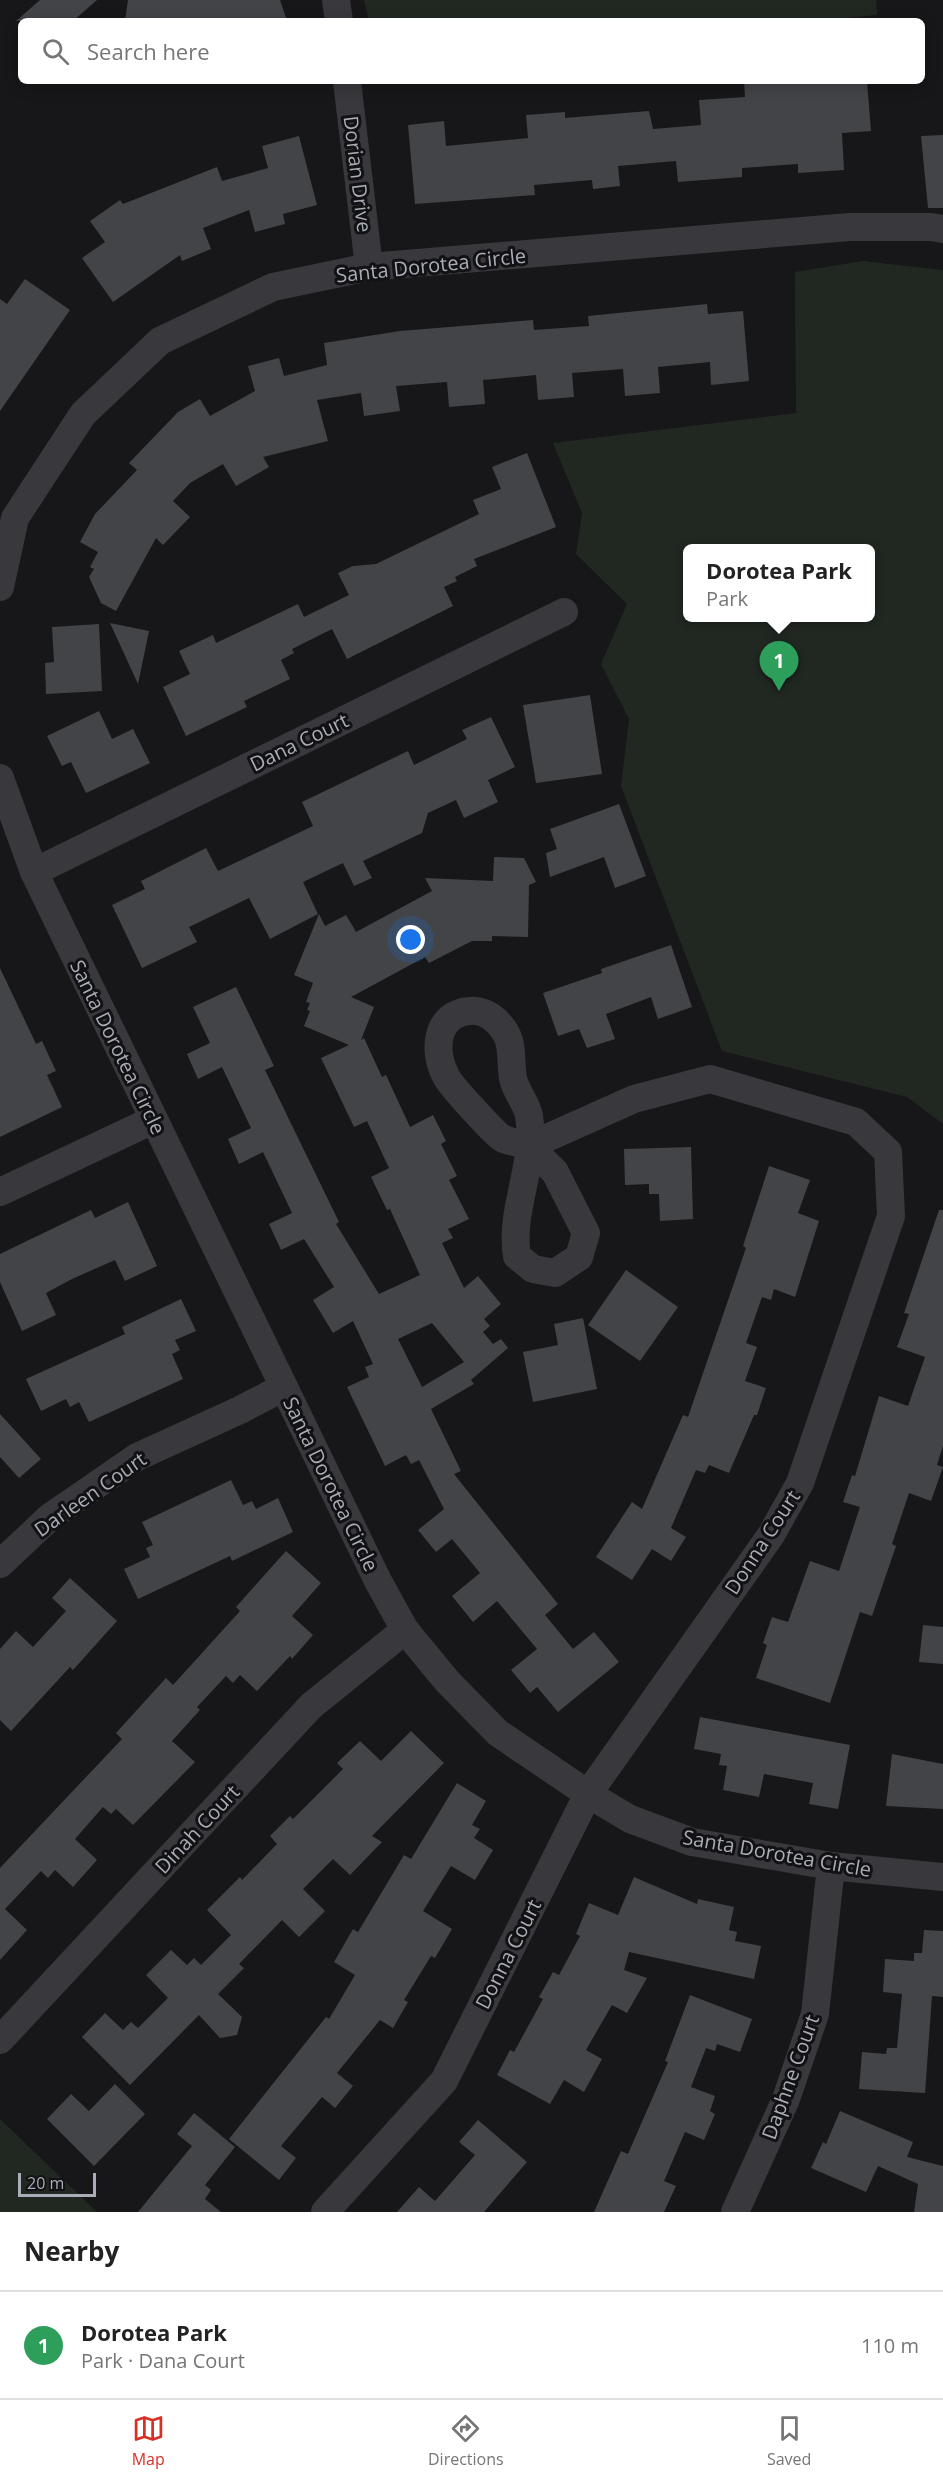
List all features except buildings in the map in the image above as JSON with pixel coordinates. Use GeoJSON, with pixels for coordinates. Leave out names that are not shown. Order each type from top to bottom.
{"type":"FeatureCollection","features":[{"type":"Feature","properties":{"kind":"street"},"geometry":{"type":"LineString","coordinates":[[336,0],[339,18]]}},
{"type":"Feature","properties":{"kind":"street","name":"Dorian Drive"},"geometry":{"type":"LineString","coordinates":[[346,84],[369,267]]}},
{"type":"Feature","properties":{"kind":"street","name":"Santa Dorotea Circle"},"geometry":{"type":"LineString","coordinates":[[0,587],[15,518],[83,414],[160,341],[273,287],[369,267],[850,227],[943,229]]}},
{"type":"Feature","properties":{"kind":"street","name":"Dana Court"},"geometry":{"type":"LineString","coordinates":[[33,872],[564,612]]}},
{"type":"Feature","properties":{"kind":"street","name":"Santa Dorotea Circle"},"geometry":{"type":"LineString","coordinates":[[0,778],[33,872],[378,1581],[405,1630],[447,1681],[498,1733],[588,1794],[630,1819],[692,1842],[831,1866],[943,1877]]}},
{"type":"Feature","properties":{"kind":"street"},"geometry":{"type":"LineString","coordinates":[[471,1011],[490,1015],[506,1030],[512,1047],[513,1080],[529,1115],[529,1146],[502,1138],[447,1078],[437,1045],[442,1026],[455,1014],[471,1011]]}},
{"type":"Feature","properties":{"kind":"street","name":"Donna Court"},"geometry":{"type":"LineString","coordinates":[[325,2212],[444,2081],[588,1794],[771,1535],[800,1483],[891,1216],[888,1152],[855,1122],[710,1079],[634,1100],[529,1146]]}},
{"type":"Feature","properties":{"kind":"street"},"geometry":{"type":"LineString","coordinates":[[0,1192],[153,1120]]}},
{"type":"Feature","properties":{"kind":"street","name":"Darleen Court"},"geometry":{"type":"LineString","coordinates":[[0,1564],[50,1517],[137,1457],[240,1410],[284,1387]]}},
{"type":"Feature","properties":{"kind":"street","name":"Dinah Court"},"geometry":{"type":"LineString","coordinates":[[0,2040],[311,1706],[405,1630]]}},
{"type":"Feature","properties":{"kind":"street","name":"Daphne Court"},"geometry":{"type":"LineString","coordinates":[[735,2212],[786,2099],[815,2014],[831,1866]]}},
{"type":"Feature","properties":{"kind":"shaded area"},"geometry":{"type":"Polygon","coordinates":[[[364,0],[876,0],[877,15],[848,18],[368,18],[364,0]]]}},
{"type":"Feature","properties":{"kind":"shaded area"},"geometry":{"type":"Polygon","coordinates":[[[863,261],[943,270],[943,1124],[907,1097],[722,1051],[621,786],[629,719],[601,664],[627,604],[576,554],[582,513],[553,443],[796,413],[795,272],[863,261]]]}},
{"type":"Feature","properties":{"kind":"shaded area"},"geometry":{"type":"Polygon","coordinates":[[[0,2119],[97,2212],[0,2212],[0,2119]]]}},
{"type":"Feature","properties":{"kind":"place","name":"Dorotea Park"},"geometry":{"type":"Point","coordinates":[779,691]}}]}
